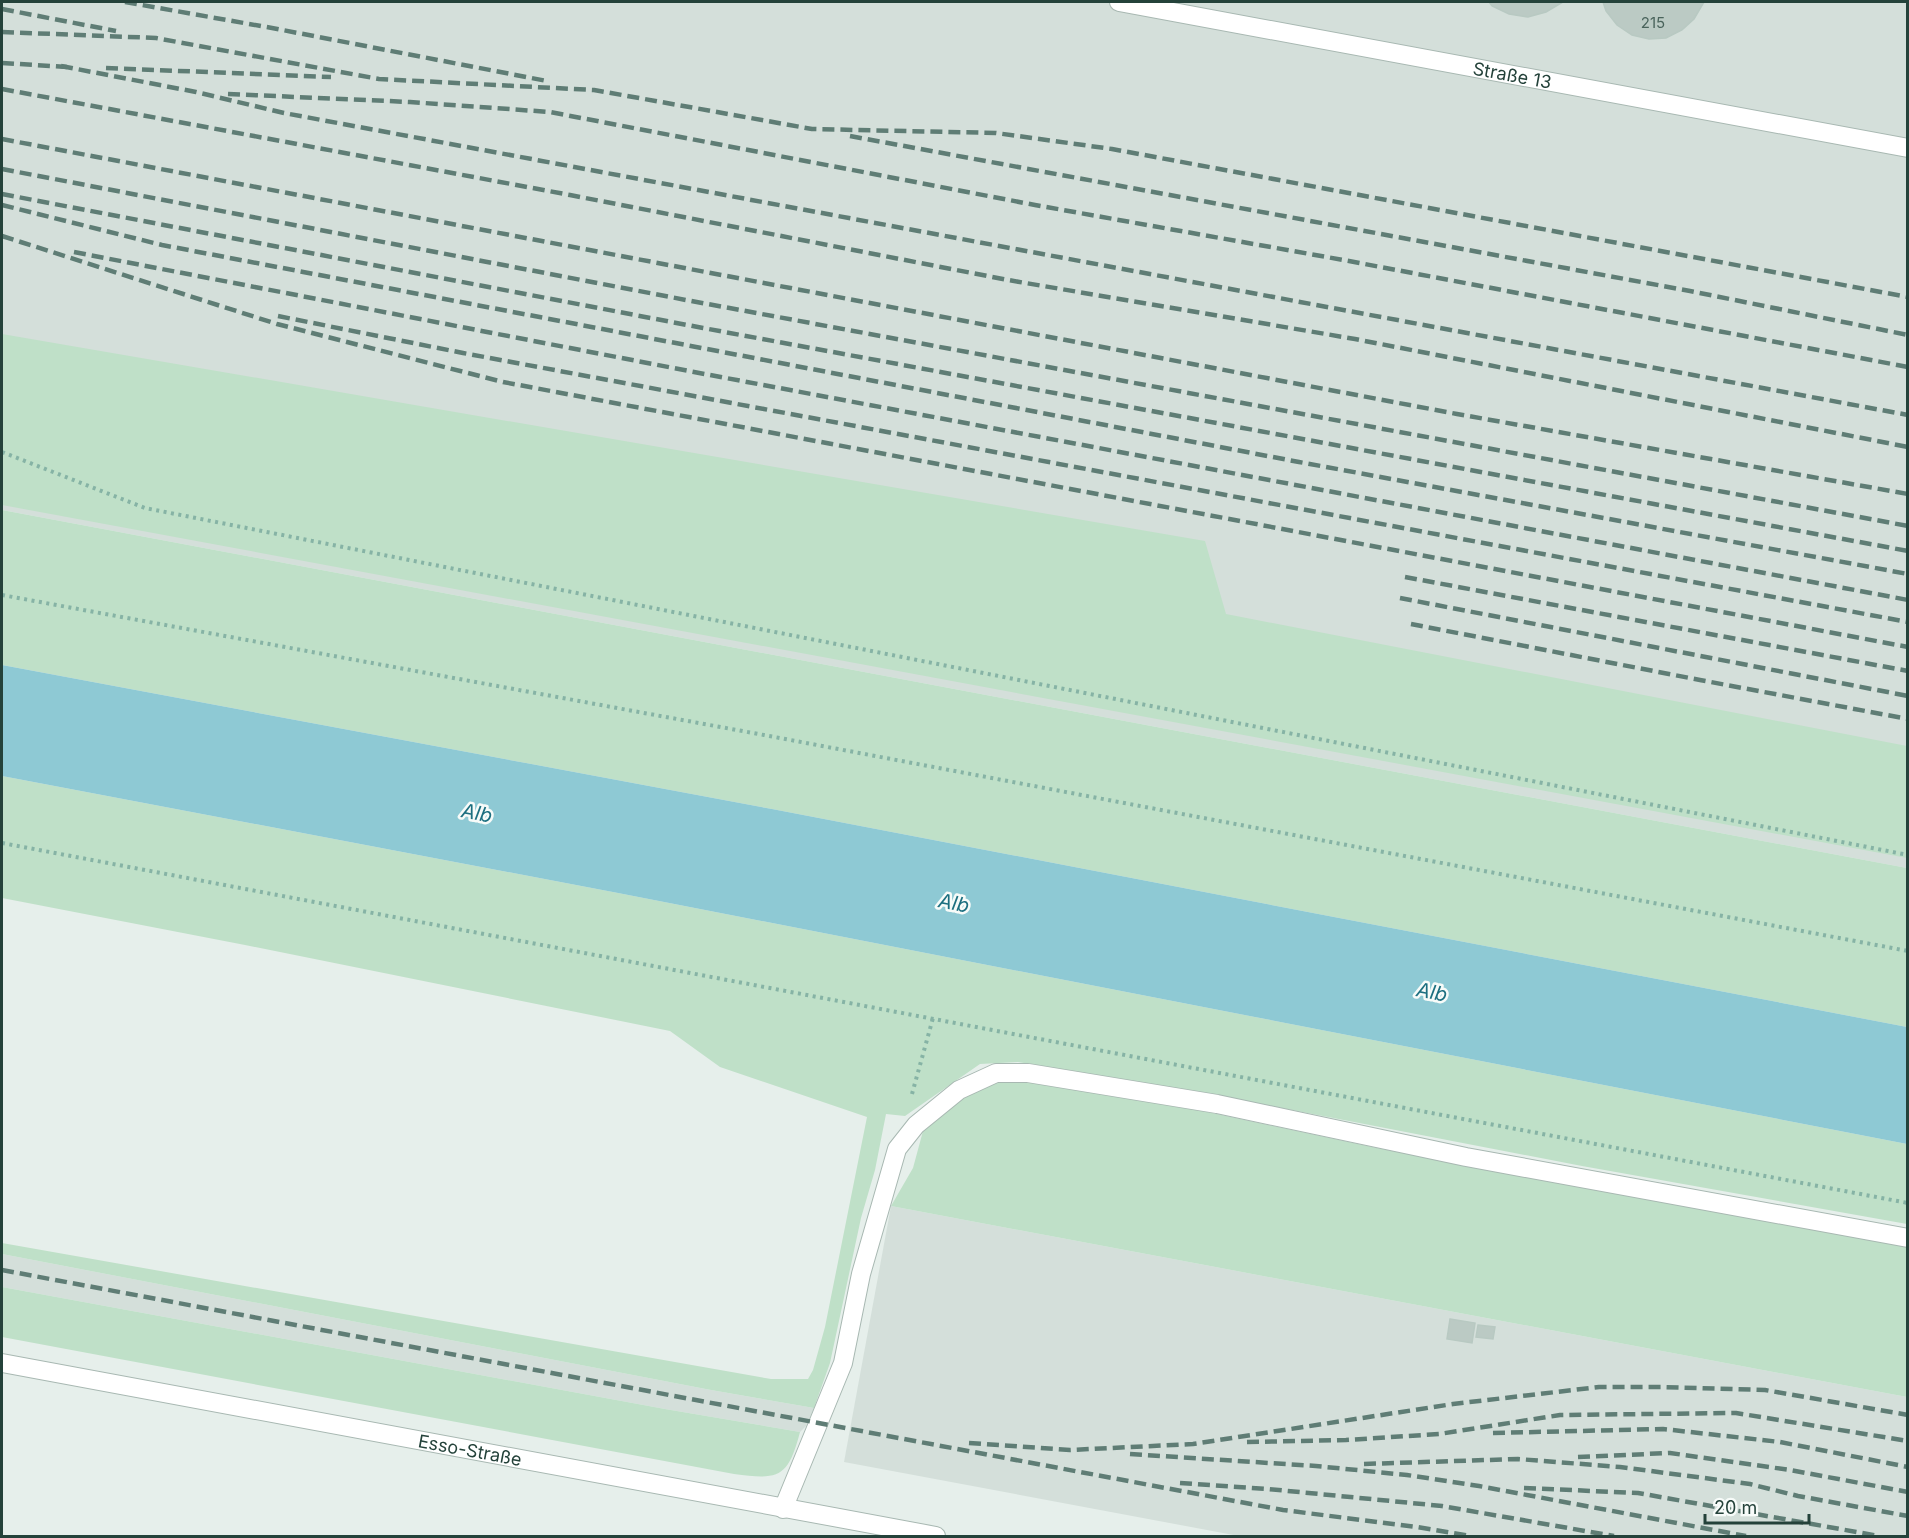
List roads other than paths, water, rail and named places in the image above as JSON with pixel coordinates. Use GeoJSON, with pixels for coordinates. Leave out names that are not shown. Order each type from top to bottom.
{"type":"FeatureCollection","features":[{"type":"Feature","properties":{"kind":"street","name":"Straße 13"},"geometry":{"type":"LineString","coordinates":[[1119,2],[1908,148]]}},
{"type":"Feature","properties":{"kind":"street"},"geometry":{"type":"LineString","coordinates":[[783,1509],[843,1363],[861,1274],[897,1149],[916,1125],[959,1090],[996,1073],[1028,1073],[1217,1104],[1478,1159],[1908,1238]]}},
{"type":"Feature","properties":{"kind":"street","name":"Esso-Straße"},"geometry":{"type":"LineString","coordinates":[[2,1363],[936,1536]]}},
{"type":"Feature","properties":{"kind":"water","name":"Alb"},"geometry":{"type":"Polygon","coordinates":[[[2,665],[772,809],[1907,1027],[1907,1144],[618,893],[2,776],[2,665]]]}},
{"type":"Feature","properties":{"kind":"railway"},"geometry":{"type":"LineString","coordinates":[[125,2],[547,81]]}},
{"type":"Feature","properties":{"kind":"railway"},"geometry":{"type":"LineString","coordinates":[[2,9],[116,31]]}},
{"type":"Feature","properties":{"kind":"railway"},"geometry":{"type":"LineString","coordinates":[[2,32],[156,38],[379,79],[594,90],[812,129],[996,133],[1112,149],[1908,297]]}},
{"type":"Feature","properties":{"kind":"railway"},"geometry":{"type":"LineString","coordinates":[[2,63],[67,67]]}},
{"type":"Feature","properties":{"kind":"railway"},"geometry":{"type":"LineString","coordinates":[[61,66],[196,92],[284,113],[1908,415]]}},
{"type":"Feature","properties":{"kind":"railway"},"geometry":{"type":"LineString","coordinates":[[106,68],[331,77]]}},
{"type":"Feature","properties":{"kind":"railway"},"geometry":{"type":"LineString","coordinates":[[2,89],[570,195],[1008,280],[1355,339],[1908,447]]}},
{"type":"Feature","properties":{"kind":"railway"},"geometry":{"type":"LineString","coordinates":[[228,94],[410,102],[550,112],[1035,205],[1349,261],[1908,367]]}},
{"type":"Feature","properties":{"kind":"railway"},"geometry":{"type":"LineString","coordinates":[[850,136],[1690,291],[1908,335]]}},
{"type":"Feature","properties":{"kind":"railway"},"geometry":{"type":"LineString","coordinates":[[2,139],[1457,414],[1908,494]]}},
{"type":"Feature","properties":{"kind":"railway"},"geometry":{"type":"LineString","coordinates":[[2,169],[686,300],[1908,526]]}},
{"type":"Feature","properties":{"kind":"railway"},"geometry":{"type":"LineString","coordinates":[[2,194],[703,328],[1908,551]]}},
{"type":"Feature","properties":{"kind":"railway"},"geometry":{"type":"LineString","coordinates":[[2,205],[162,245],[1299,462],[1908,574]]}},
{"type":"Feature","properties":{"kind":"railway"},"geometry":{"type":"LineString","coordinates":[[2,236],[277,324],[503,382],[1908,647]]}},
{"type":"Feature","properties":{"kind":"railway"},"geometry":{"type":"LineString","coordinates":[[74,252],[694,372],[1908,600]]}},
{"type":"Feature","properties":{"kind":"railway"},"geometry":{"type":"LineString","coordinates":[[278,316],[463,353],[1908,622]]}},
{"type":"Feature","properties":{"kind":"railway"},"geometry":{"type":"LineString","coordinates":[[1405,577],[1908,671]]}},
{"type":"Feature","properties":{"kind":"railway"},"geometry":{"type":"LineString","coordinates":[[1400,598],[1908,696]]}},
{"type":"Feature","properties":{"kind":"railway"},"geometry":{"type":"LineString","coordinates":[[1411,624],[1908,719]]}},
{"type":"Feature","properties":{"kind":"railway"},"geometry":{"type":"LineString","coordinates":[[2,1270],[1283,1510],[1471,1536]]}},
{"type":"Feature","properties":{"kind":"railway"},"geometry":{"type":"LineString","coordinates":[[969,1443],[1070,1450],[1193,1444],[1453,1404],[1599,1387],[1765,1390],[1908,1415]]}},
{"type":"Feature","properties":{"kind":"railway"},"geometry":{"type":"LineString","coordinates":[[1247,1442],[1346,1440],[1439,1434],[1560,1415],[1736,1413],[1908,1441]]}},
{"type":"Feature","properties":{"kind":"railway"},"geometry":{"type":"LineString","coordinates":[[1493,1433],[1663,1429],[1780,1442],[1908,1467]]}},
{"type":"Feature","properties":{"kind":"railway"},"geometry":{"type":"LineString","coordinates":[[1578,1457],[1670,1453],[1790,1470],[1908,1492]]}},
{"type":"Feature","properties":{"kind":"railway"},"geometry":{"type":"LineString","coordinates":[[1130,1454],[1316,1466],[1407,1475],[1479,1486],[1746,1536]]}},
{"type":"Feature","properties":{"kind":"railway"},"geometry":{"type":"LineString","coordinates":[[1364,1464],[1518,1459],[1620,1467],[1750,1484],[1798,1496],[1908,1516]]}},
{"type":"Feature","properties":{"kind":"railway"},"geometry":{"type":"LineString","coordinates":[[1180,1483],[1442,1506],[1614,1536]]}},
{"type":"Feature","properties":{"kind":"railway"},"geometry":{"type":"LineString","coordinates":[[1524,1488],[1638,1493],[1879,1536]]}}]}
